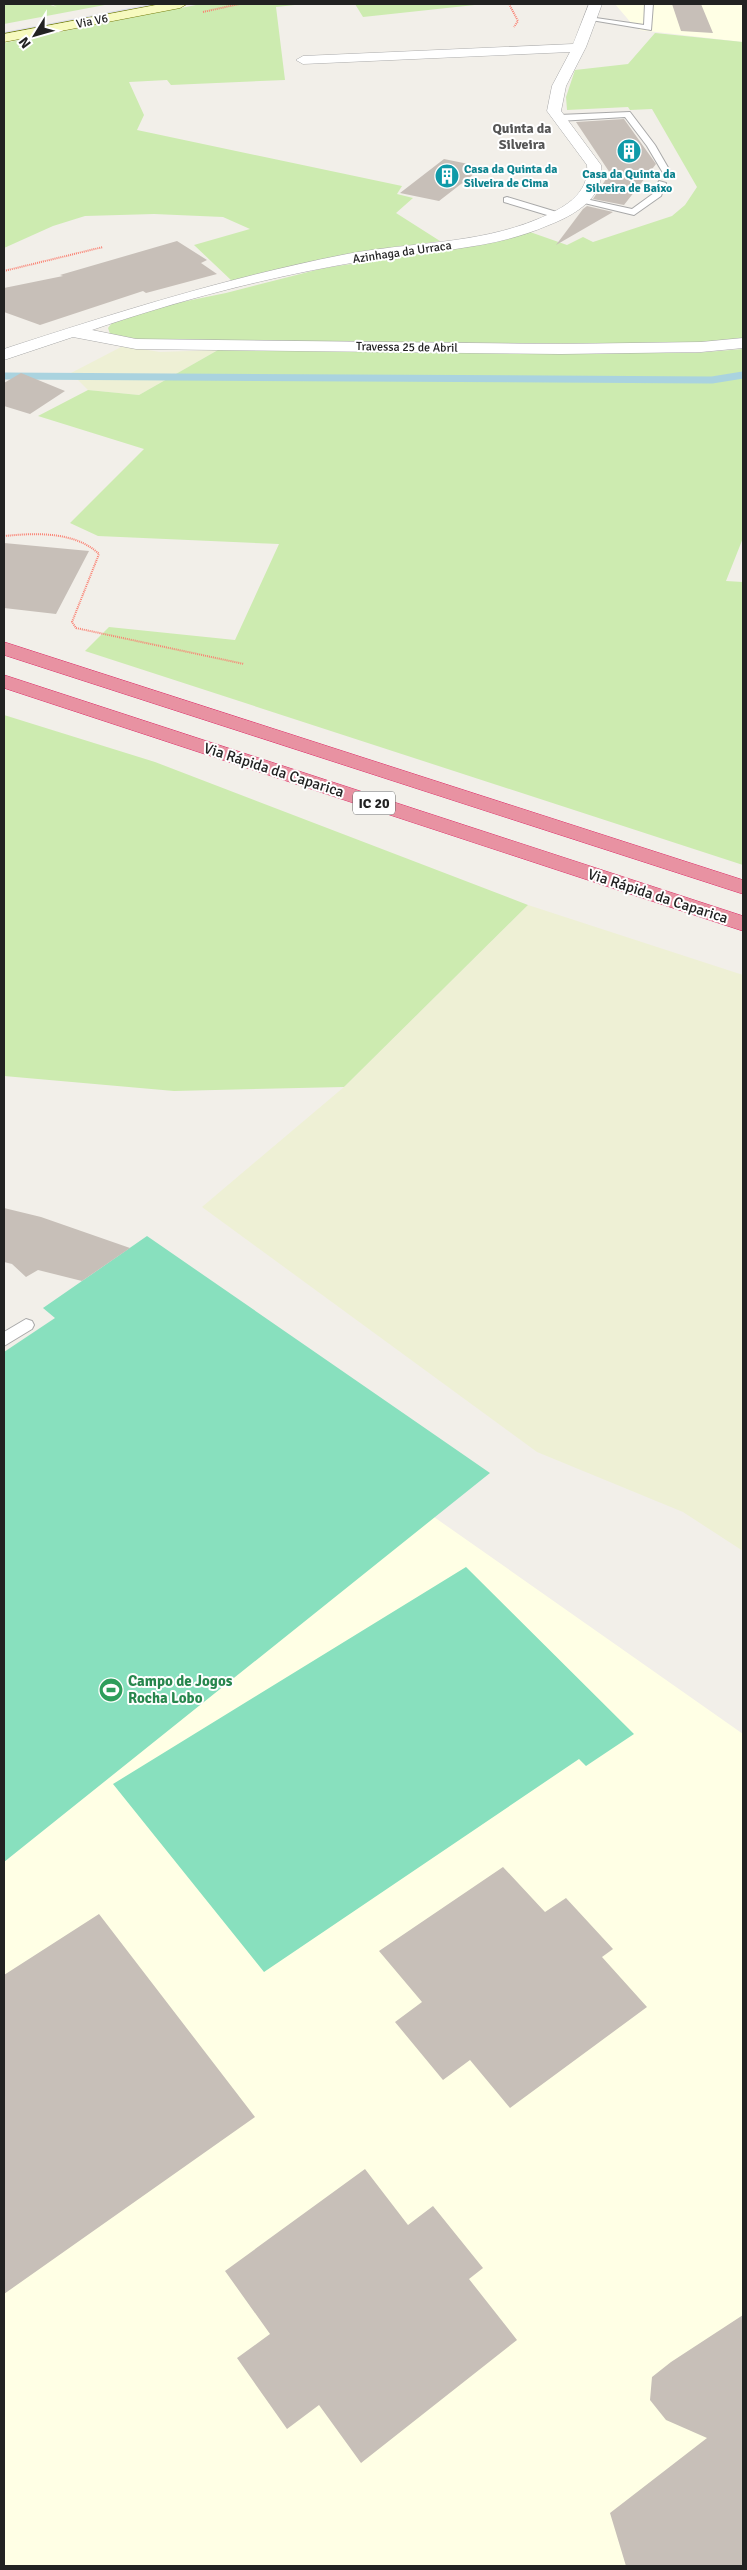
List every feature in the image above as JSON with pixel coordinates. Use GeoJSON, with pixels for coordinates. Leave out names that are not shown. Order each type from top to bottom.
{"type":"FeatureCollection","features":[{"type":"Feature","properties":{"kind":"highway","name":"IC 20"},"geometry":{"type":"LineString","coordinates":[[4,648],[743,887]]}},
{"type":"Feature","properties":{"kind":"highway","name":"Via Rápida da Caparica"},"geometry":{"type":"LineString","coordinates":[[4,681],[743,924]]}},
{"type":"Feature","properties":{"kind":"main road","name":"Via V6"},"geometry":{"type":"LineString","coordinates":[[4,28],[132,4]]}},
{"type":"Feature","properties":{"kind":"main road","name":"Via V6"},"geometry":{"type":"LineString","coordinates":[[4,38],[180,4]]}},
{"type":"Feature","properties":{"kind":"street","name":"Azinhaga da Urraca"},"geometry":{"type":"LineString","coordinates":[[4,356],[145,308],[343,260],[503,236],[556,215],[581,201],[594,183],[597,174],[594,165],[554,111],[557,87],[578,48],[595,4]]}},
{"type":"Feature","properties":{"kind":"street"},"geometry":{"type":"LineString","coordinates":[[303,60],[578,48]]}},
{"type":"Feature","properties":{"kind":"street","name":"Travessa 25 de Abril"},"geometry":{"type":"LineString","coordinates":[[72,332],[136,344],[561,349],[701,347],[743,343]]}},
{"type":"Feature","properties":{"kind":"lane"},"geometry":{"type":"LineString","coordinates":[[590,19],[648,28],[649,4]]}},
{"type":"Feature","properties":{"kind":"lane"},"geometry":{"type":"LineString","coordinates":[[559,118],[627,114],[650,145],[666,172]]}},
{"type":"Feature","properties":{"kind":"lane"},"geometry":{"type":"LineString","coordinates":[[581,201],[634,212],[658,194],[662,183]]}},
{"type":"Feature","properties":{"kind":"lane"},"geometry":{"type":"LineString","coordinates":[[507,200],[556,215]]}},
{"type":"Feature","properties":{"kind":"lane"},"geometry":{"type":"LineString","coordinates":[[4,1340],[26,1325]]}},
{"type":"Feature","properties":{"kind":"path"},"geometry":{"type":"LineString","coordinates":[[4,271],[103,248]]}},
{"type":"Feature","properties":{"kind":"path"},"geometry":{"type":"LineString","coordinates":[[4,536],[62,537],[94,546],[99,554],[72,622],[76,628],[244,664]]}},
{"type":"Feature","properties":{"kind":"shaded area"},"geometry":{"type":"Polygon","coordinates":[[[151,4],[167,4],[4,35],[4,32],[151,4]]]}},
{"type":"Feature","properties":{"kind":"shaded area"},"geometry":{"type":"Polygon","coordinates":[[[615,4],[743,4],[743,42],[639,30],[641,25],[632,24],[615,4]]]}},
{"type":"Feature","properties":{"kind":"shaded area"},"geometry":{"type":"Polygon","coordinates":[[[123,346],[160,352],[218,350],[139,395],[88,390],[71,373],[123,346]]]}},
{"type":"Feature","properties":{"kind":"shaded area"},"geometry":{"type":"Polygon","coordinates":[[[528,905],[743,975],[743,1551],[683,1512],[537,1452],[202,1207],[344,1087],[528,905]]]}},
{"type":"Feature","properties":{"kind":"shaded area"},"geometry":{"type":"Polygon","coordinates":[[[434,1517],[743,1734],[743,2566],[4,2566],[4,1862],[434,1517]]]}},
{"type":"Feature","properties":{"kind":"green space"},"geometry":{"type":"Polygon","coordinates":[[[4,4],[47,4],[57,7],[51,4],[110,4],[4,24],[4,4]]]}},
{"type":"Feature","properties":{"kind":"green space"},"geometry":{"type":"Polygon","coordinates":[[[201,4],[304,4],[276,7],[285,80],[171,85],[167,80],[129,82],[144,115],[137,130],[402,186],[397,194],[413,198],[396,213],[440,241],[322,259],[232,281],[194,245],[250,229],[223,217],[154,214],[85,216],[53,226],[4,248],[4,43],[201,4]]]}},
{"type":"Feature","properties":{"kind":"green space"},"geometry":{"type":"Polygon","coordinates":[[[355,4],[484,4],[363,17],[355,4]]]}},
{"type":"Feature","properties":{"kind":"green space"},"geometry":{"type":"Polygon","coordinates":[[[655,33],[743,42],[743,341],[681,344],[148,341],[110,334],[108,328],[112,323],[172,304],[226,293],[324,268],[481,245],[530,232],[567,245],[583,237],[593,242],[672,216],[685,205],[697,187],[652,109],[630,110],[628,107],[567,110],[566,97],[575,70],[628,64],[655,33]]]}},
{"type":"Feature","properties":{"kind":"green space"},"geometry":{"type":"Polygon","coordinates":[[[743,349],[743,538],[726,581],[743,582],[743,865],[85,651],[109,627],[235,640],[279,544],[98,536],[70,523],[144,449],[38,416],[88,390],[139,395],[218,350],[695,353],[743,349]]]}},
{"type":"Feature","properties":{"kind":"green space"},"geometry":{"type":"Polygon","coordinates":[[[4,715],[155,762],[528,905],[344,1087],[174,1091],[4,1076],[4,715]]]}},
{"type":"Feature","properties":{"kind":"green space","name":"Campo de Jogos Rocha Lobo"},"geometry":{"type":"Polygon","coordinates":[[[147,1236],[490,1473],[4,1862],[4,1352],[55,1318],[43,1308],[147,1236]]]}},
{"type":"Feature","properties":{"kind":"green space"},"geometry":{"type":"Polygon","coordinates":[[[466,1567],[634,1734],[586,1766],[579,1759],[264,1972],[113,1784],[466,1567]]]}},
{"type":"Feature","properties":{"kind":"building"},"geometry":{"type":"Polygon","coordinates":[[[672,4],[701,4],[713,33],[681,31],[672,4]]]}},
{"type":"Feature","properties":{"kind":"building"},"geometry":{"type":"Polygon","coordinates":[[[624,119],[656,164],[624,205],[593,199],[610,173],[576,122],[624,119]]]}},
{"type":"Feature","properties":{"kind":"building","name":"Casa da Quinta da Silveira de Cima"},"geometry":{"type":"Polygon","coordinates":[[[444,159],[483,167],[439,201],[400,193],[444,159]]]}},
{"type":"Feature","properties":{"kind":"building"},"geometry":{"type":"Polygon","coordinates":[[[587,206],[613,212],[556,245],[583,209],[587,206]]]}},
{"type":"Feature","properties":{"kind":"building"},"geometry":{"type":"Polygon","coordinates":[[[177,241],[207,260],[201,263],[217,274],[146,293],[143,291],[40,325],[4,312],[4,288],[63,276],[60,275],[177,241]]]}},
{"type":"Feature","properties":{"kind":"building"},"geometry":{"type":"Polygon","coordinates":[[[21,373],[65,391],[30,414],[4,406],[4,383],[21,373]]]}},
{"type":"Feature","properties":{"kind":"building"},"geometry":{"type":"Polygon","coordinates":[[[4,543],[89,551],[56,614],[4,608],[4,543]]]}},
{"type":"Feature","properties":{"kind":"building"},"geometry":{"type":"Polygon","coordinates":[[[4,1208],[41,1217],[130,1248],[82,1281],[38,1270],[26,1277],[12,1264],[4,1262],[4,1208]]]}},
{"type":"Feature","properties":{"kind":"building"},"geometry":{"type":"Polygon","coordinates":[[[503,1867],[545,1912],[566,1898],[613,1949],[602,1957],[647,2007],[510,2108],[470,2060],[443,2080],[395,2022],[422,2002],[379,1951],[503,1867]]]}},
{"type":"Feature","properties":{"kind":"building"},"geometry":{"type":"Polygon","coordinates":[[[99,1914],[255,2117],[4,2294],[4,1975],[99,1914]]]}},
{"type":"Feature","properties":{"kind":"building"},"geometry":{"type":"Polygon","coordinates":[[[365,2169],[408,2225],[433,2206],[483,2268],[469,2279],[517,2340],[361,2463],[319,2405],[287,2429],[237,2358],[270,2334],[225,2271],[365,2169]]]}},
{"type":"Feature","properties":{"kind":"building"},"geometry":{"type":"Polygon","coordinates":[[[743,2315],[743,2566],[626,2566],[610,2513],[707,2438],[666,2420],[650,2400],[652,2377],[671,2362],[743,2315]]]}},
{"type":"Feature","properties":{"kind":"waterway"},"geometry":{"type":"LineString","coordinates":[[4,376],[712,380],[743,375]]}},
{"type":"Feature","properties":{"kind":"place","name":"Casa da Quinta da Silveira de Baixo"},"geometry":{"type":"Point","coordinates":[629,151]}},
{"type":"Feature","properties":{"kind":"place","name":"Casa da Quinta da Silveira de Cima"},"geometry":{"type":"Point","coordinates":[447,176]}},
{"type":"Feature","properties":{"kind":"place","name":"Campo de Jogos Rocha Lobo"},"geometry":{"type":"Point","coordinates":[111,1690]}},
{"type":"Feature","properties":{"kind":"district","name":"Quinta da Silveira"},"geometry":{"type":"Point","coordinates":[522,136]}}]}
